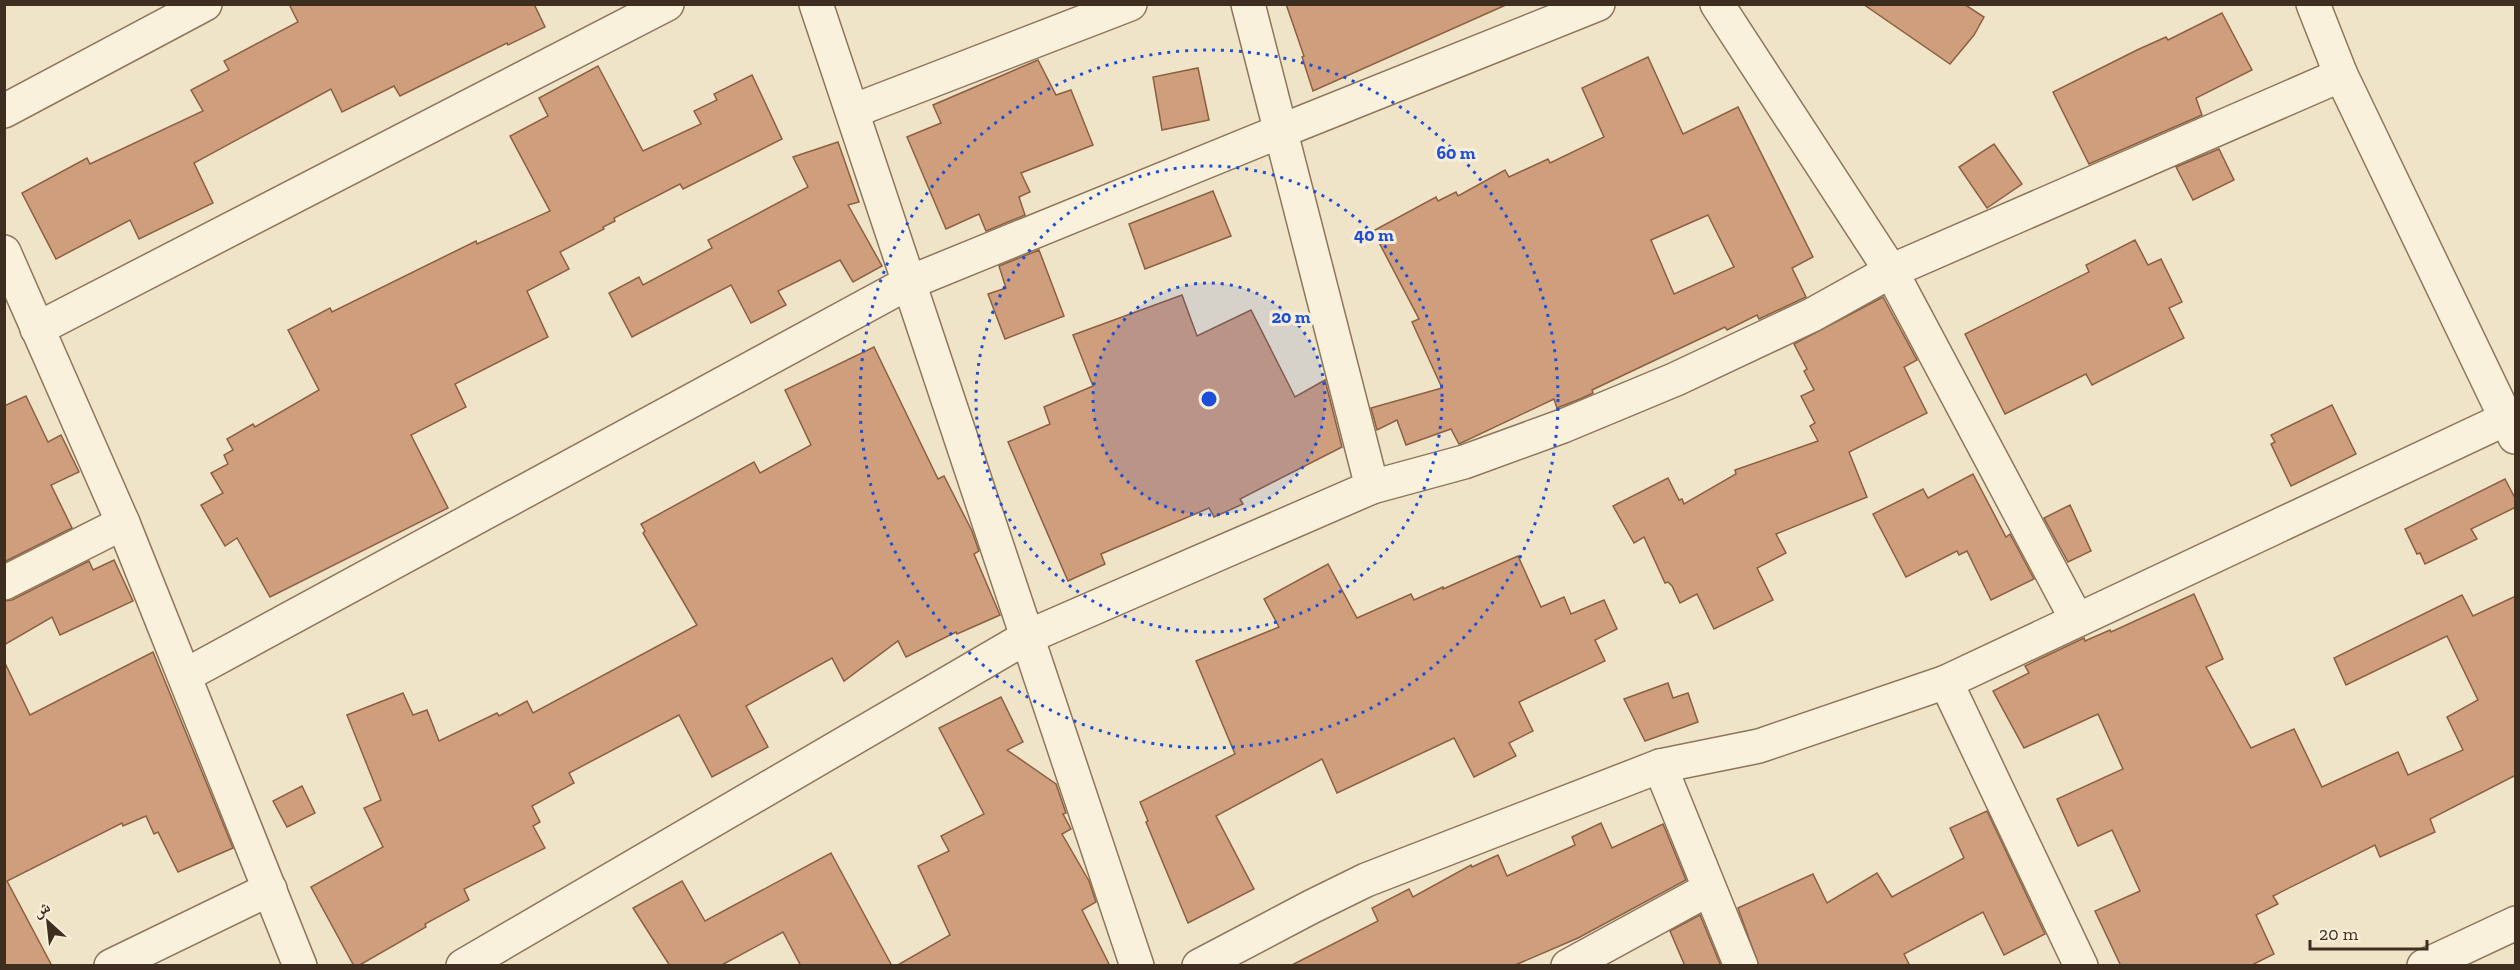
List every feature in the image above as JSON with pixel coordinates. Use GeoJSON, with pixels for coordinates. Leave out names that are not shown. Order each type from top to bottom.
{"type":"FeatureCollection","features":[{"type":"Feature","properties":{"kind":"street"},"geometry":{"type":"LineString","coordinates":[[4,111],[205,4]]}},
{"type":"Feature","properties":{"kind":"street"},"geometry":{"type":"LineString","coordinates":[[37,329],[667,4]]}},
{"type":"Feature","properties":{"kind":"street"},"geometry":{"type":"LineString","coordinates":[[816,4],[1137,966]]}},
{"type":"Feature","properties":{"kind":"street"},"geometry":{"type":"LineString","coordinates":[[853,111],[1130,4]]}},
{"type":"Feature","properties":{"kind":"street"},"geometry":{"type":"LineString","coordinates":[[1248,4],[1372,487]]}},
{"type":"Feature","properties":{"kind":"street"},"geometry":{"type":"LineString","coordinates":[[186,675],[908,283],[1281,130],[1598,4]]}},
{"type":"Feature","properties":{"kind":"street"},"geometry":{"type":"LineString","coordinates":[[1717,4],[1891,271],[2077,620]]}},
{"type":"Feature","properties":{"kind":"street"},"geometry":{"type":"LineString","coordinates":[[1199,966],[1366,880],[1660,766],[1759,746],[1946,682],[2077,620],[2512,423],[2341,75],[2313,4]]}},
{"type":"Feature","properties":{"kind":"street"},"geometry":{"type":"LineString","coordinates":[[463,966],[1027,637],[1372,487],[1464,462],[1584,417],[1676,379],[1812,315],[1891,271],[2341,75]]}},
{"type":"Feature","properties":{"kind":"street"},"geometry":{"type":"LineString","coordinates":[[4,252],[123,523],[186,675],[300,966]]}},
{"type":"Feature","properties":{"kind":"street"},"geometry":{"type":"LineString","coordinates":[[4,583],[123,523]]}},
{"type":"Feature","properties":{"kind":"street"},"geometry":{"type":"LineString","coordinates":[[1946,682],[2081,966]]}},
{"type":"Feature","properties":{"kind":"street"},"geometry":{"type":"LineString","coordinates":[[1660,766],[1741,966]]}},
{"type":"Feature","properties":{"kind":"street"},"geometry":{"type":"LineString","coordinates":[[111,966],[270,889]]}},
{"type":"Feature","properties":{"kind":"street"},"geometry":{"type":"LineString","coordinates":[[1568,966],[1709,889]]}},
{"type":"Feature","properties":{"kind":"street"},"geometry":{"type":"LineString","coordinates":[[2424,966],[2516,923]]}},
{"type":"Feature","properties":{"kind":"building"},"geometry":{"type":"Polygon","coordinates":[[[289,4],[534,4],[545,27],[508,45],[507,43],[400,96],[394,86],[342,112],[331,89],[194,163],[213,203],[139,239],[130,220],[56,259],[22,193],[87,158],[90,164],[203,111],[191,90],[229,70],[224,61],[298,22],[289,4]]]}},
{"type":"Feature","properties":{"kind":"building"},"geometry":{"type":"Polygon","coordinates":[[[1286,4],[1508,4],[1313,91],[1286,4]]]}},
{"type":"Feature","properties":{"kind":"building"},"geometry":{"type":"Polygon","coordinates":[[[1863,4],[1964,4],[1984,17],[1974,35],[1950,64],[1863,4]]]}},
{"type":"Feature","properties":{"kind":"building"},"geometry":{"type":"Polygon","coordinates":[[[2222,13],[2252,70],[2196,98],[2202,115],[2089,164],[2053,92],[2137,50],[2166,37],[2168,40],[2222,13]]]}},
{"type":"Feature","properties":{"kind":"building"},"geometry":{"type":"Polygon","coordinates":[[[1648,57],[1683,134],[1738,107],[1813,257],[1792,268],[1806,297],[1759,319],[1757,315],[1727,330],[1725,327],[1592,390],[1593,393],[1580,399],[1557,408],[1554,399],[1459,444],[1451,429],[1406,445],[1397,420],[1377,430],[1371,408],[1442,388],[1412,322],[1419,319],[1373,231],[1436,197],[1438,201],[1456,192],[1458,196],[1505,170],[1509,177],[1548,159],[1550,163],[1604,137],[1582,88],[1648,57]],[[1708,215],[1651,240],[1674,294],[1734,267],[1708,215]]]}},
{"type":"Feature","properties":{"kind":"building"},"geometry":{"type":"Polygon","coordinates":[[[1038,60],[1056,95],[1071,90],[1093,145],[1021,173],[1030,192],[1019,197],[1025,215],[986,231],[979,214],[946,229],[907,137],[941,123],[933,105],[1038,60]]]}},
{"type":"Feature","properties":{"kind":"building"},"geometry":{"type":"Polygon","coordinates":[[[598,66],[643,151],[701,124],[694,111],[717,100],[714,94],[752,75],[782,139],[683,189],[680,184],[614,218],[615,221],[603,227],[604,229],[560,252],[569,269],[527,291],[548,337],[455,384],[466,407],[411,435],[448,508],[270,597],[237,538],[225,546],[201,505],[223,493],[211,473],[228,464],[224,455],[233,450],[227,439],[253,424],[255,427],[319,390],[288,330],[330,308],[332,312],[476,241],[477,244],[550,211],[510,136],[548,116],[539,98],[598,66]]]}},
{"type":"Feature","properties":{"kind":"building"},"geometry":{"type":"Polygon","coordinates":[[[1198,68],[1209,120],[1162,130],[1153,77],[1198,68]]]}},
{"type":"Feature","properties":{"kind":"building"},"geometry":{"type":"Polygon","coordinates":[[[838,142],[859,202],[848,205],[882,266],[853,282],[840,260],[778,291],[786,305],[751,323],[731,285],[632,337],[609,293],[639,277],[643,285],[712,248],[708,240],[808,187],[793,157],[838,142]]]}},
{"type":"Feature","properties":{"kind":"building"},"geometry":{"type":"Polygon","coordinates":[[[1994,144],[2022,184],[1987,208],[1959,167],[1994,144]]]}},
{"type":"Feature","properties":{"kind":"building"},"geometry":{"type":"Polygon","coordinates":[[[2219,149],[2234,180],[2193,200],[2176,167],[2219,149]]]}},
{"type":"Feature","properties":{"kind":"building"},"geometry":{"type":"Polygon","coordinates":[[[1213,191],[1231,236],[1145,269],[1129,224],[1213,191]]]}},
{"type":"Feature","properties":{"kind":"building"},"geometry":{"type":"Polygon","coordinates":[[[2135,240],[2148,265],[2161,259],[2182,302],[2169,308],[2184,338],[2092,385],[2086,374],[2005,414],[1965,334],[2089,272],[2086,265],[2135,240]]]}},
{"type":"Feature","properties":{"kind":"building"},"geometry":{"type":"Polygon","coordinates":[[[1039,250],[1064,316],[1005,339],[988,294],[1006,288],[999,266],[1039,250]]]}},
{"type":"Feature","properties":{"kind":"building"},"geometry":{"type":"Polygon","coordinates":[[[1182,295],[1197,336],[1251,310],[1295,397],[1325,380],[1342,447],[1240,499],[1243,504],[1214,517],[1209,508],[1101,554],[1105,564],[1068,581],[1008,442],[1050,424],[1044,407],[1093,386],[1073,335],[1182,295]]]}},
{"type":"Feature","properties":{"kind":"building"},"geometry":{"type":"Polygon","coordinates":[[[1883,297],[1917,360],[1904,367],[1927,413],[1849,452],[1867,497],[1776,534],[1786,553],[1757,568],[1773,600],[1714,629],[1697,594],[1680,603],[1672,586],[1668,582],[1665,583],[1644,537],[1634,543],[1613,506],[1668,478],[1679,500],[1682,499],[1684,504],[1736,474],[1735,470],[1818,441],[1810,426],[1815,423],[1801,396],[1814,390],[1804,371],[1807,369],[1794,344],[1883,297]]]}},
{"type":"Feature","properties":{"kind":"building"},"geometry":{"type":"Polygon","coordinates":[[[874,347],[938,479],[944,476],[972,531],[979,551],[974,554],[1000,615],[957,634],[956,632],[906,657],[898,641],[844,681],[832,658],[746,706],[768,747],[712,777],[679,715],[569,773],[574,783],[532,806],[540,822],[533,826],[545,848],[464,889],[469,900],[425,924],[426,927],[358,966],[354,966],[311,887],[383,847],[364,808],[381,800],[347,715],[403,693],[413,715],[427,710],[439,741],[497,713],[499,716],[527,701],[533,713],[697,625],[643,533],[645,531],[641,524],[754,462],[760,473],[811,445],[785,390],[874,347]]]}},
{"type":"Feature","properties":{"kind":"building"},"geometry":{"type":"Polygon","coordinates":[[[26,396],[48,442],[61,435],[79,472],[51,485],[72,528],[4,562],[4,406],[26,396]]]}},
{"type":"Feature","properties":{"kind":"building"},"geometry":{"type":"Polygon","coordinates":[[[2332,405],[2356,454],[2291,486],[2271,444],[2275,442],[2271,435],[2332,405]]]}},
{"type":"Feature","properties":{"kind":"building"},"geometry":{"type":"Polygon","coordinates":[[[1973,474],[2006,537],[2010,534],[2034,579],[1991,600],[1967,551],[1959,555],[1957,551],[1906,577],[1873,514],[1923,489],[1928,498],[1973,474]]]}},
{"type":"Feature","properties":{"kind":"building"},"geometry":{"type":"Polygon","coordinates":[[[2505,479],[2516,500],[2516,507],[2471,529],[2477,539],[2425,564],[2420,553],[2417,554],[2405,529],[2505,479]]]}},
{"type":"Feature","properties":{"kind":"building"},"geometry":{"type":"Polygon","coordinates":[[[2070,505],[2091,551],[2068,562],[2044,518],[2070,505]]]}},
{"type":"Feature","properties":{"kind":"building"},"geometry":{"type":"Polygon","coordinates":[[[1518,556],[1541,607],[1564,597],[1571,614],[1604,600],[1617,629],[1595,640],[1605,661],[1519,702],[1533,731],[1509,743],[1516,756],[1474,777],[1454,738],[1337,793],[1322,759],[1216,816],[1254,889],[1188,923],[1140,802],[1235,754],[1196,661],[1279,627],[1264,599],[1328,564],[1357,618],[1411,594],[1414,600],[1443,587],[1443,589],[1518,556]]]}},
{"type":"Feature","properties":{"kind":"building"},"geometry":{"type":"Polygon","coordinates":[[[114,560],[133,601],[60,635],[52,617],[4,645],[4,601],[12,600],[89,561],[93,570],[114,560]]]}},
{"type":"Feature","properties":{"kind":"building"},"geometry":{"type":"Polygon","coordinates":[[[2194,594],[2223,659],[2206,667],[2251,748],[2294,729],[2322,787],[2398,752],[2408,775],[2463,750],[2447,717],[2478,700],[2447,636],[2346,685],[2334,658],[2462,595],[2473,616],[2516,596],[2516,775],[2430,819],[2435,832],[2380,857],[2375,845],[2273,896],[2278,904],[2256,915],[2274,954],[2250,966],[2121,966],[2095,911],[2140,891],[2112,830],[2078,846],[2057,799],[2123,769],[2098,714],[2024,748],[1993,691],[2029,673],[2025,666],[2084,638],[2085,641],[2110,630],[2111,632],[2194,594]]]}},
{"type":"Feature","properties":{"kind":"building"},"geometry":{"type":"Polygon","coordinates":[[[153,652],[233,848],[178,872],[158,832],[154,834],[146,816],[123,826],[122,823],[7,881],[52,966],[4,966],[4,661],[30,715],[153,652]]]}},
{"type":"Feature","properties":{"kind":"building"},"geometry":{"type":"Polygon","coordinates":[[[1668,683],[1673,698],[1688,693],[1698,722],[1645,741],[1624,699],[1668,683]]]}},
{"type":"Feature","properties":{"kind":"building"},"geometry":{"type":"Polygon","coordinates":[[[1001,697],[1023,742],[1007,750],[1056,784],[1066,813],[1063,814],[1071,829],[1062,834],[1089,881],[1096,902],[1082,910],[1110,966],[896,966],[950,935],[918,866],[949,851],[941,836],[984,814],[939,728],[1001,697]]]}},
{"type":"Feature","properties":{"kind":"building"},"geometry":{"type":"Polygon","coordinates":[[[302,786],[315,813],[287,827],[273,801],[302,786]]]}},
{"type":"Feature","properties":{"kind":"building"},"geometry":{"type":"Polygon","coordinates":[[[1987,811],[2045,934],[2004,955],[1983,912],[1904,954],[1910,966],[1759,966],[1738,908],[1813,874],[1827,903],[1877,873],[1892,897],[1964,858],[1950,828],[1987,811]]]}},
{"type":"Feature","properties":{"kind":"building"},"geometry":{"type":"Polygon","coordinates":[[[1601,823],[1612,848],[1663,824],[1686,880],[1578,938],[1513,966],[1290,966],[1378,921],[1372,908],[1409,889],[1413,897],[1471,865],[1472,867],[1498,855],[1507,876],[1575,845],[1572,837],[1601,823]]]}},
{"type":"Feature","properties":{"kind":"building"},"geometry":{"type":"Polygon","coordinates":[[[831,853],[892,966],[801,966],[783,932],[720,966],[670,966],[633,908],[682,881],[705,921],[831,853]]]}},
{"type":"Feature","properties":{"kind":"building"},"geometry":{"type":"Polygon","coordinates":[[[1700,915],[1721,966],[1685,966],[1670,931],[1700,915]]]}}]}
